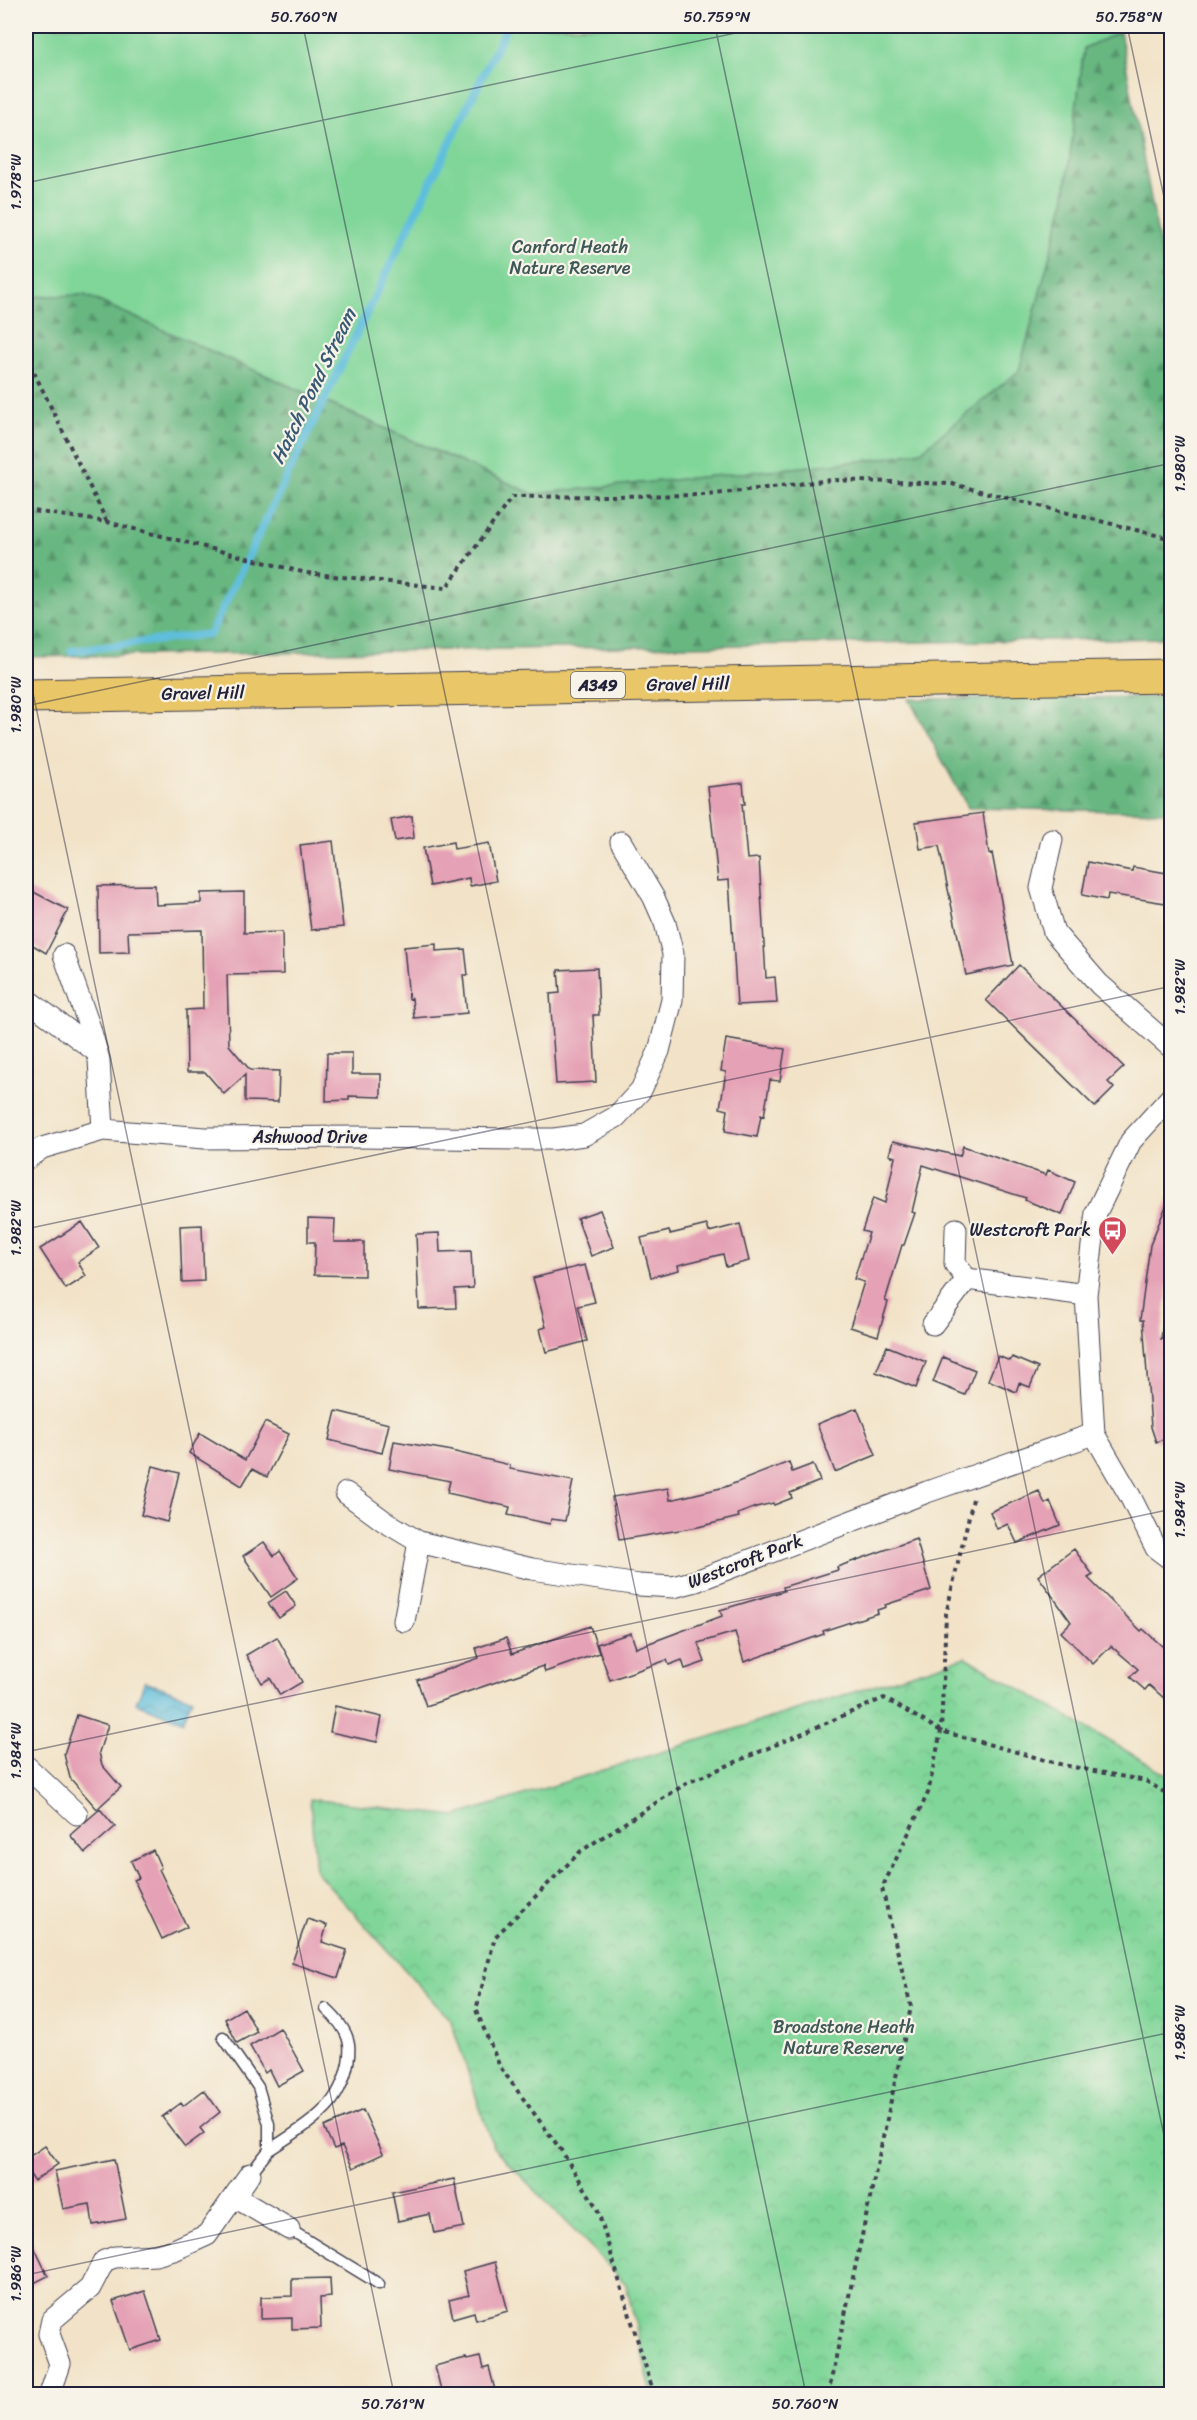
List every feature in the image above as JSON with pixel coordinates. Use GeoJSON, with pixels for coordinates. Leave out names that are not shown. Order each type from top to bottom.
{"type":"FeatureCollection","features":[{"type":"Feature","properties":{"kind":"main road","name":"Gravel Hill"},"geometry":{"type":"LineString","coordinates":[[26,696],[1172,676]]}},
{"type":"Feature","properties":{"kind":"street"},"geometry":{"type":"LineString","coordinates":[[1052,840],[1041,888],[1054,932],[1099,984],[1172,1048]]}},
{"type":"Feature","properties":{"kind":"street","name":"Ashwood Drive"},"geometry":{"type":"LineString","coordinates":[[26,1159],[42,1148],[103,1130],[205,1138],[554,1139],[584,1135],[616,1117],[641,1090],[659,1050],[672,1000],[673,954],[665,923],[654,898],[621,842]]}},
{"type":"Feature","properties":{"kind":"street"},"geometry":{"type":"LineString","coordinates":[[64,956],[97,1052],[103,1130]]}},
{"type":"Feature","properties":{"kind":"street"},"geometry":{"type":"LineString","coordinates":[[26,999],[97,1052]]}},
{"type":"Feature","properties":{"kind":"street"},"geometry":{"type":"LineString","coordinates":[[1172,1096],[1131,1141],[1096,1213],[1086,1295],[1094,1434],[1130,1496],[1156,1548],[1172,1560]]}},
{"type":"Feature","properties":{"kind":"street"},"geometry":{"type":"LineString","coordinates":[[956,1229],[955,1264],[967,1279],[1086,1295]]}},
{"type":"Feature","properties":{"kind":"street"},"geometry":{"type":"LineString","coordinates":[[933,1324],[967,1279]]}},
{"type":"Feature","properties":{"kind":"street","name":"Westcroft Park"},"geometry":{"type":"LineString","coordinates":[[346,1493],[384,1521],[419,1542],[532,1569],[673,1587],[696,1581],[979,1474],[1094,1434]]}},
{"type":"Feature","properties":{"kind":"street"},"geometry":{"type":"LineString","coordinates":[[404,1621],[419,1542]]}},
{"type":"Feature","properties":{"kind":"street"},"geometry":{"type":"LineString","coordinates":[[26,1766],[77,1814]]}},
{"type":"Feature","properties":{"kind":"street"},"geometry":{"type":"LineString","coordinates":[[50,2394],[60,2364],[49,2334],[52,2320],[90,2288],[104,2261],[115,2257],[156,2255],[174,2250],[207,2235],[250,2174]]}},
{"type":"Feature","properties":{"kind":"street"},"geometry":{"type":"LineString","coordinates":[[235,2197],[289,2229]]}},
{"type":"Feature","properties":{"kind":"lane"},"geometry":{"type":"LineString","coordinates":[[250,2174],[269,2150],[297,2132],[332,2101],[346,2075],[349,2043],[339,2021],[326,2009]]}},
{"type":"Feature","properties":{"kind":"lane"},"geometry":{"type":"LineString","coordinates":[[223,2037],[258,2087],[269,2124],[269,2150]]}},
{"type":"Feature","properties":{"kind":"lane"},"geometry":{"type":"LineString","coordinates":[[289,2229],[379,2284]]}},
{"type":"Feature","properties":{"kind":"path"},"geometry":{"type":"LineString","coordinates":[[26,356],[107,522]]}},
{"type":"Feature","properties":{"kind":"path"},"geometry":{"type":"LineString","coordinates":[[26,510],[107,522],[306,573],[446,588],[512,497],[707,495],[831,480],[952,484],[1172,539]]}},
{"type":"Feature","properties":{"kind":"path"},"geometry":{"type":"LineString","coordinates":[[828,2394],[911,2007],[882,1888],[928,1792],[941,1731],[946,1614],[979,1474]]}},
{"type":"Feature","properties":{"kind":"path"},"geometry":{"type":"LineString","coordinates":[[654,2394],[597,2208],[561,2150],[500,2067],[476,2010],[495,1937],[581,1851],[687,1783],[884,1698],[941,1731],[1063,1765],[1146,1781],[1172,1797]]}},
{"type":"Feature","properties":{"kind":"green space","name":"Canford Heath Nature Reserve"},"geometry":{"type":"Polygon","coordinates":[[[26,26],[1115,26],[1120,32],[1084,48],[1064,203],[1019,371],[921,451],[881,459],[533,494],[85,295],[26,297],[26,26]]]}},
{"type":"Feature","properties":{"kind":"green space"},"geometry":{"type":"Polygon","coordinates":[[[1120,32],[1171,306],[1171,638],[26,657],[26,297],[84,295],[533,494],[881,459],[921,451],[1019,371],[1064,203],[1084,48],[1120,32]]]}},
{"type":"Feature","properties":{"kind":"green space"},"geometry":{"type":"Polygon","coordinates":[[[1171,697],[1171,812],[968,808],[909,699],[1171,697]]]}},
{"type":"Feature","properties":{"kind":"green space","name":"Broadstone Heath Nature Reserve"},"geometry":{"type":"Polygon","coordinates":[[[966,1657],[1171,1777],[1171,2394],[652,2394],[626,2284],[493,2147],[451,2021],[316,1871],[310,1799],[456,1816],[966,1657]]]}},
{"type":"Feature","properties":{"kind":"water"},"geometry":{"type":"Polygon","coordinates":[[[145,1681],[192,1699],[183,1721],[136,1703],[145,1681]]]}},
{"type":"Feature","properties":{"kind":"building"},"geometry":{"type":"Polygon","coordinates":[[[743,783],[745,804],[742,804],[747,859],[759,858],[766,978],[775,977],[777,1003],[737,1005],[729,880],[718,881],[708,787],[743,783]]]}},
{"type":"Feature","properties":{"kind":"building"},"geometry":{"type":"Polygon","coordinates":[[[983,813],[989,854],[992,853],[1013,965],[966,975],[939,846],[920,849],[916,822],[983,813]]]}},
{"type":"Feature","properties":{"kind":"building"},"geometry":{"type":"Polygon","coordinates":[[[412,816],[414,838],[395,841],[391,820],[412,816]]]}},
{"type":"Feature","properties":{"kind":"building"},"geometry":{"type":"Polygon","coordinates":[[[333,841],[343,927],[311,930],[300,845],[333,841]]]}},
{"type":"Feature","properties":{"kind":"building"},"geometry":{"type":"Polygon","coordinates":[[[453,842],[454,849],[489,843],[496,881],[470,886],[469,878],[430,886],[423,848],[453,842]]]}},
{"type":"Feature","properties":{"kind":"building"},"geometry":{"type":"Polygon","coordinates":[[[1088,862],[1132,871],[1133,867],[1172,874],[1172,904],[1108,894],[1107,900],[1082,895],[1088,862]]]}},
{"type":"Feature","properties":{"kind":"building"},"geometry":{"type":"Polygon","coordinates":[[[155,885],[156,905],[201,903],[201,893],[244,892],[244,933],[282,932],[283,974],[227,975],[229,1045],[250,1070],[279,1071],[278,1102],[245,1101],[245,1075],[224,1094],[205,1072],[187,1072],[186,1010],[203,1009],[202,930],[128,932],[129,952],[99,953],[98,886],[155,885]]]}},
{"type":"Feature","properties":{"kind":"building"},"geometry":{"type":"Polygon","coordinates":[[[26,888],[68,910],[46,953],[26,941],[26,888]]]}},
{"type":"Feature","properties":{"kind":"building"},"geometry":{"type":"Polygon","coordinates":[[[436,944],[436,951],[465,949],[468,975],[463,975],[467,1013],[414,1018],[412,998],[409,999],[404,947],[436,944]]]}},
{"type":"Feature","properties":{"kind":"building"},"geometry":{"type":"Polygon","coordinates":[[[1019,965],[1124,1067],[1108,1082],[1114,1088],[1095,1107],[986,1000],[1019,965]]]}},
{"type":"Feature","properties":{"kind":"building"},"geometry":{"type":"Polygon","coordinates":[[[597,968],[599,1015],[593,1015],[596,1082],[556,1084],[550,994],[560,993],[558,970],[597,968]]]}},
{"type":"Feature","properties":{"kind":"building"},"geometry":{"type":"Polygon","coordinates":[[[726,1039],[785,1049],[780,1081],[770,1080],[764,1116],[761,1115],[757,1137],[725,1131],[728,1110],[720,1108],[726,1072],[721,1071],[726,1039]]]}},
{"type":"Feature","properties":{"kind":"building"},"geometry":{"type":"Polygon","coordinates":[[[327,1053],[352,1053],[352,1074],[381,1074],[381,1097],[349,1096],[349,1100],[326,1101],[327,1053]]]}},
{"type":"Feature","properties":{"kind":"building"},"geometry":{"type":"Polygon","coordinates":[[[893,1141],[960,1156],[963,1146],[1046,1175],[1048,1170],[1075,1182],[1062,1215],[1025,1200],[1026,1198],[923,1165],[912,1212],[915,1213],[904,1245],[902,1245],[885,1301],[888,1302],[878,1336],[850,1327],[864,1282],[854,1279],[869,1233],[862,1231],[873,1198],[885,1203],[895,1157],[889,1155],[893,1141]]]}},
{"type":"Feature","properties":{"kind":"building"},"geometry":{"type":"Polygon","coordinates":[[[1171,1194],[1172,1259],[1161,1339],[1166,1339],[1168,1350],[1170,1350],[1172,1436],[1156,1442],[1151,1427],[1143,1320],[1140,1320],[1150,1245],[1171,1194]]]}},
{"type":"Feature","properties":{"kind":"building"},"geometry":{"type":"Polygon","coordinates":[[[600,1210],[614,1247],[591,1256],[577,1218],[600,1210]]]}},
{"type":"Feature","properties":{"kind":"building"},"geometry":{"type":"Polygon","coordinates":[[[308,1218],[335,1219],[334,1242],[364,1242],[364,1276],[314,1275],[315,1242],[308,1242],[308,1218]]]}},
{"type":"Feature","properties":{"kind":"building"},"geometry":{"type":"Polygon","coordinates":[[[82,1222],[99,1248],[78,1262],[86,1276],[66,1289],[40,1249],[82,1222]]]}},
{"type":"Feature","properties":{"kind":"building"},"geometry":{"type":"Polygon","coordinates":[[[740,1224],[749,1261],[726,1267],[723,1254],[678,1265],[679,1270],[651,1277],[641,1238],[707,1225],[709,1232],[740,1224]]]}},
{"type":"Feature","properties":{"kind":"building"},"geometry":{"type":"Polygon","coordinates":[[[202,1225],[204,1281],[182,1282],[180,1226],[202,1225]]]}},
{"type":"Feature","properties":{"kind":"building"},"geometry":{"type":"Polygon","coordinates":[[[439,1233],[440,1252],[471,1251],[473,1288],[455,1289],[456,1308],[419,1309],[416,1234],[439,1233]]]}},
{"type":"Feature","properties":{"kind":"building"},"geometry":{"type":"Polygon","coordinates":[[[585,1265],[595,1302],[578,1306],[587,1341],[546,1352],[540,1329],[546,1327],[533,1278],[585,1265]]]}},
{"type":"Feature","properties":{"kind":"building"},"geometry":{"type":"Polygon","coordinates":[[[887,1346],[926,1362],[916,1388],[876,1372],[887,1346]]]}},
{"type":"Feature","properties":{"kind":"building"},"geometry":{"type":"Polygon","coordinates":[[[998,1356],[1010,1361],[1012,1357],[1038,1368],[1030,1387],[1019,1383],[1016,1392],[988,1380],[998,1356]]]}},
{"type":"Feature","properties":{"kind":"building"},"geometry":{"type":"Polygon","coordinates":[[[943,1357],[975,1370],[965,1395],[933,1382],[943,1357]]]}},
{"type":"Feature","properties":{"kind":"building"},"geometry":{"type":"Polygon","coordinates":[[[857,1408],[876,1455],[835,1472],[817,1424],[857,1408]]]}},
{"type":"Feature","properties":{"kind":"building"},"geometry":{"type":"Polygon","coordinates":[[[336,1411],[389,1424],[382,1453],[329,1440],[336,1411]]]}},
{"type":"Feature","properties":{"kind":"building"},"geometry":{"type":"Polygon","coordinates":[[[265,1422],[289,1434],[267,1477],[252,1469],[242,1486],[189,1453],[200,1433],[245,1460],[265,1422]]]}},
{"type":"Feature","properties":{"kind":"building"},"geometry":{"type":"Polygon","coordinates":[[[394,1441],[447,1450],[510,1465],[510,1469],[573,1481],[565,1521],[551,1519],[550,1524],[508,1515],[510,1507],[447,1493],[450,1481],[389,1469],[394,1441]]]}},
{"type":"Feature","properties":{"kind":"building"},"geometry":{"type":"Polygon","coordinates":[[[789,1462],[792,1472],[813,1464],[820,1481],[790,1493],[792,1498],[774,1505],[773,1503],[756,1507],[738,1514],[739,1517],[698,1527],[619,1540],[612,1497],[668,1488],[670,1500],[725,1487],[789,1462]]]}},
{"type":"Feature","properties":{"kind":"building"},"geometry":{"type":"Polygon","coordinates":[[[153,1466],[179,1473],[167,1522],[141,1515],[153,1466]]]}},
{"type":"Feature","properties":{"kind":"building"},"geometry":{"type":"Polygon","coordinates":[[[1039,1491],[1045,1504],[1050,1501],[1060,1525],[1017,1543],[1008,1524],[997,1529],[990,1512],[1039,1491]]]}},
{"type":"Feature","properties":{"kind":"building"},"geometry":{"type":"Polygon","coordinates":[[[916,1539],[931,1590],[885,1605],[886,1607],[877,1610],[878,1613],[823,1631],[824,1634],[744,1662],[735,1632],[698,1643],[705,1662],[685,1669],[682,1660],[669,1665],[667,1660],[610,1680],[597,1644],[631,1633],[636,1648],[722,1616],[720,1610],[784,1591],[783,1587],[838,1570],[837,1567],[916,1539]]]}},
{"type":"Feature","properties":{"kind":"building"},"geometry":{"type":"Polygon","coordinates":[[[264,1542],[274,1556],[280,1551],[298,1578],[271,1597],[243,1556],[264,1542]]]}},
{"type":"Feature","properties":{"kind":"building"},"geometry":{"type":"Polygon","coordinates":[[[1074,1549],[1093,1575],[1088,1578],[1141,1631],[1143,1629],[1172,1655],[1172,1705],[1149,1685],[1145,1690],[1130,1677],[1138,1669],[1111,1646],[1093,1664],[1061,1632],[1071,1622],[1038,1576],[1074,1549]]]}},
{"type":"Feature","properties":{"kind":"building"},"geometry":{"type":"Polygon","coordinates":[[[286,1591],[296,1606],[279,1618],[268,1603],[286,1591]]]}},
{"type":"Feature","properties":{"kind":"building"},"geometry":{"type":"Polygon","coordinates":[[[590,1626],[599,1653],[545,1672],[543,1666],[426,1706],[417,1680],[479,1658],[476,1648],[506,1638],[512,1654],[590,1626]]]}},
{"type":"Feature","properties":{"kind":"building"},"geometry":{"type":"Polygon","coordinates":[[[277,1637],[302,1682],[280,1695],[270,1678],[262,1683],[246,1655],[277,1637]]]}},
{"type":"Feature","properties":{"kind":"building"},"geometry":{"type":"Polygon","coordinates":[[[335,1706],[382,1717],[377,1742],[330,1732],[335,1706]]]}},
{"type":"Feature","properties":{"kind":"building"},"geometry":{"type":"Polygon","coordinates":[[[77,1715],[108,1725],[99,1752],[102,1765],[121,1787],[97,1809],[70,1778],[64,1754],[77,1715]]]}},
{"type":"Feature","properties":{"kind":"building"},"geometry":{"type":"Polygon","coordinates":[[[100,1809],[115,1827],[85,1853],[70,1835],[100,1809]]]}},
{"type":"Feature","properties":{"kind":"building"},"geometry":{"type":"Polygon","coordinates":[[[153,1850],[161,1868],[159,1869],[187,1927],[162,1939],[134,1880],[139,1878],[131,1861],[153,1850]]]}},
{"type":"Feature","properties":{"kind":"building"},"geometry":{"type":"Polygon","coordinates":[[[307,1919],[327,1925],[322,1942],[347,1950],[338,1978],[292,1963],[307,1919]]]}},
{"type":"Feature","properties":{"kind":"building"},"geometry":{"type":"Polygon","coordinates":[[[244,2008],[257,2032],[237,2043],[225,2019],[244,2008]]]}},
{"type":"Feature","properties":{"kind":"building"},"geometry":{"type":"Polygon","coordinates":[[[280,2028],[304,2071],[277,2086],[269,2070],[265,2073],[250,2046],[280,2028]]]}},
{"type":"Feature","properties":{"kind":"building"},"geometry":{"type":"Polygon","coordinates":[[[204,2090],[220,2112],[200,2128],[204,2133],[185,2147],[162,2117],[181,2103],[183,2106],[204,2090]]]}},
{"type":"Feature","properties":{"kind":"building"},"geometry":{"type":"Polygon","coordinates":[[[363,2110],[383,2154],[353,2168],[342,2146],[334,2149],[324,2127],[363,2110]]]}},
{"type":"Feature","properties":{"kind":"building"},"geometry":{"type":"Polygon","coordinates":[[[45,2146],[58,2164],[34,2181],[26,2168],[26,2159],[45,2146]]]}},
{"type":"Feature","properties":{"kind":"building"},"geometry":{"type":"Polygon","coordinates":[[[114,2159],[126,2219],[93,2225],[90,2204],[63,2209],[55,2171],[114,2159]]]}},
{"type":"Feature","properties":{"kind":"building"},"geometry":{"type":"Polygon","coordinates":[[[454,2179],[464,2227],[434,2233],[430,2214],[398,2221],[392,2192],[454,2179]]]}},
{"type":"Feature","properties":{"kind":"building"},"geometry":{"type":"Polygon","coordinates":[[[26,2230],[48,2276],[26,2287],[26,2230]]]}},
{"type":"Feature","properties":{"kind":"building"},"geometry":{"type":"Polygon","coordinates":[[[495,2262],[508,2311],[476,2320],[474,2312],[453,2318],[449,2300],[469,2295],[463,2271],[495,2262]]]}},
{"type":"Feature","properties":{"kind":"building"},"geometry":{"type":"Polygon","coordinates":[[[330,2278],[331,2297],[320,2298],[321,2328],[292,2329],[292,2318],[261,2319],[261,2297],[292,2296],[292,2279],[330,2278]]]}},
{"type":"Feature","properties":{"kind":"building"},"geometry":{"type":"Polygon","coordinates":[[[145,2291],[161,2340],[130,2350],[113,2301],[145,2291]]]}},
{"type":"Feature","properties":{"kind":"building"},"geometry":{"type":"Polygon","coordinates":[[[480,2357],[483,2369],[489,2367],[496,2394],[442,2394],[435,2366],[480,2357]]]}},
{"type":"Feature","properties":{"kind":"waterway","name":"Hatch Pond Stream"},"geometry":{"type":"LineString","coordinates":[[71,651],[210,634],[507,26]]}},
{"type":"Feature","properties":{"kind":"place","name":"Westcroft Park"},"geometry":{"type":"Point","coordinates":[1112,1256]}}]}
